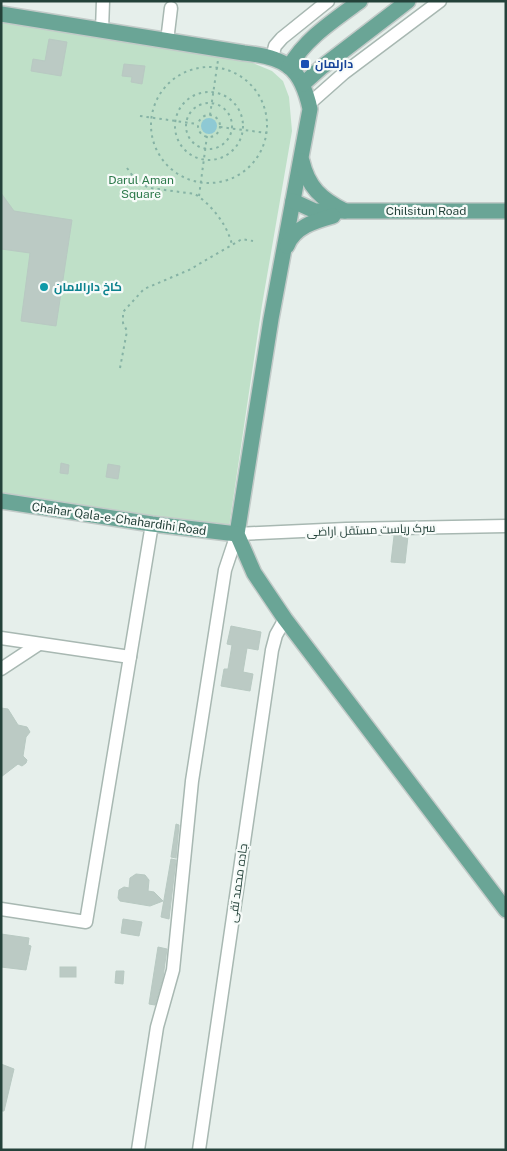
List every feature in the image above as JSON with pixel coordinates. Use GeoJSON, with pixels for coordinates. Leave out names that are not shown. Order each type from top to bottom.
{"type":"FeatureCollection","features":[{"type":"Feature","properties":{"kind":"main road"},"geometry":{"type":"LineString","coordinates":[[288,67],[308,41],[360,1]]}},
{"type":"Feature","properties":{"kind":"main road"},"geometry":{"type":"LineString","coordinates":[[303,84],[322,66],[408,1]]}},
{"type":"Feature","properties":{"kind":"main road"},"geometry":{"type":"LineString","coordinates":[[1,14],[266,55],[288,67],[303,84],[310,109],[271,319],[237,534],[254,573],[285,618],[506,910]]}},
{"type":"Feature","properties":{"kind":"main road"},"geometry":{"type":"LineString","coordinates":[[301,159],[311,186],[327,201],[346,212]]}},
{"type":"Feature","properties":{"kind":"main road"},"geometry":{"type":"LineString","coordinates":[[293,201],[315,211],[346,212]]}},
{"type":"Feature","properties":{"kind":"main road","name":"Chilsitun Road"},"geometry":{"type":"LineString","coordinates":[[346,212],[506,211]]}},
{"type":"Feature","properties":{"kind":"main road"},"geometry":{"type":"LineString","coordinates":[[281,263],[289,242],[297,232],[313,222],[346,212]]}},
{"type":"Feature","properties":{"kind":"main road","name":"Chahar Qala-e-Chahardihi Road"},"geometry":{"type":"LineString","coordinates":[[1,501],[152,524],[237,534]]}},
{"type":"Feature","properties":{"kind":"street"},"geometry":{"type":"LineString","coordinates":[[102,30],[103,1]]}},
{"type":"Feature","properties":{"kind":"street"},"geometry":{"type":"LineString","coordinates":[[272,58],[275,46],[282,38],[328,1]]}},
{"type":"Feature","properties":{"kind":"street"},"geometry":{"type":"LineString","coordinates":[[308,104],[344,73],[440,1]]}},
{"type":"Feature","properties":{"kind":"street"},"geometry":{"type":"LineString","coordinates":[[168,41],[171,8]]}},
{"type":"Feature","properties":{"kind":"street"},"geometry":{"type":"LineString","coordinates":[[1,909],[86,922],[152,524]]}},
{"type":"Feature","properties":{"kind":"street","name":"سرک ریاست مستقل اراضی"},"geometry":{"type":"LineString","coordinates":[[237,534],[506,526]]}},
{"type":"Feature","properties":{"kind":"street"},"geometry":{"type":"LineString","coordinates":[[138,1150],[157,1027],[172,970],[192,781],[225,570],[237,534]]}},
{"type":"Feature","properties":{"kind":"street","name":"جاده محمد تقی"},"geometry":{"type":"LineString","coordinates":[[199,1150],[272,650],[276,635],[285,618]]}},
{"type":"Feature","properties":{"kind":"street"},"geometry":{"type":"LineString","coordinates":[[1,638],[130,657]]}},
{"type":"Feature","properties":{"kind":"street"},"geometry":{"type":"LineString","coordinates":[[1,669],[39,644]]}},
{"type":"Feature","properties":{"kind":"path"},"geometry":{"type":"LineString","coordinates":[[210,115],[218,60]]}},
{"type":"Feature","properties":{"kind":"path"},"geometry":{"type":"LineString","coordinates":[[217,68],[229,70],[246,80],[260,95],[267,113],[267,134],[261,152],[249,168],[232,179],[213,183],[193,181],[175,172],[161,158],[153,140],[151,118],[155,103],[164,88],[177,76],[194,69],[217,68]]}},
{"type":"Feature","properties":{"kind":"path"},"geometry":{"type":"LineString","coordinates":[[213,92],[225,96],[234,103],[241,113],[243,124],[242,136],[228,154],[217,159],[204,160],[194,157],[184,150],[174,130],[175,122],[178,109],[185,101],[194,95],[213,92]]}},
{"type":"Feature","properties":{"kind":"path"},"geometry":{"type":"LineString","coordinates":[[212,103],[222,106],[228,111],[232,129],[228,140],[222,145],[216,148],[205,148],[194,143],[189,137],[186,123],[188,115],[199,104],[212,103]]}},
{"type":"Feature","properties":{"kind":"path"},"geometry":{"type":"LineString","coordinates":[[210,115],[217,118],[220,127],[216,134],[207,136],[200,132],[198,124],[203,116],[210,115]]}},
{"type":"Feature","properties":{"kind":"path"},"geometry":{"type":"LineString","coordinates":[[140,116],[198,124]]}},
{"type":"Feature","properties":{"kind":"path"},"geometry":{"type":"LineString","coordinates":[[220,127],[267,134]]}},
{"type":"Feature","properties":{"kind":"path"},"geometry":{"type":"LineString","coordinates":[[199,196],[207,136]]}},
{"type":"Feature","properties":{"kind":"path"},"geometry":{"type":"LineString","coordinates":[[127,168],[137,182],[150,188],[199,196],[209,205],[224,225],[232,245]]}},
{"type":"Feature","properties":{"kind":"path"},"geometry":{"type":"LineString","coordinates":[[120,368],[126,331],[123,322],[123,312],[144,289],[189,270],[242,239],[254,241]]}},
{"type":"Feature","properties":{"kind":"green space","name":"Darul Aman Square"},"geometry":{"type":"Polygon","coordinates":[[[1,18],[248,61],[272,71],[283,81],[289,97],[292,131],[262,305],[229,527],[1,493],[1,18]]]}},
{"type":"Feature","properties":{"kind":"water"},"geometry":{"type":"Polygon","coordinates":[[[206,118],[212,118],[217,123],[215,132],[206,134],[201,129],[201,123],[206,118]]]}},
{"type":"Feature","properties":{"kind":"building"},"geometry":{"type":"Polygon","coordinates":[[[49,39],[67,42],[61,76],[31,71],[33,59],[45,61],[49,39]]]}},
{"type":"Feature","properties":{"kind":"building"},"geometry":{"type":"Polygon","coordinates":[[[124,64],[145,66],[142,84],[131,82],[132,77],[122,76],[124,64]]]}},
{"type":"Feature","properties":{"kind":"building","name":"کاخ دارالامان"},"geometry":{"type":"Polygon","coordinates":[[[1,193],[14,211],[72,220],[56,326],[21,321],[30,253],[1,249],[1,193]]]}},
{"type":"Feature","properties":{"kind":"building"},"geometry":{"type":"Polygon","coordinates":[[[61,463],[69,465],[68,474],[60,473],[61,463]]]}},
{"type":"Feature","properties":{"kind":"building"},"geometry":{"type":"Polygon","coordinates":[[[108,464],[120,466],[118,479],[106,477],[108,464]]]}},
{"type":"Feature","properties":{"kind":"building"},"geometry":{"type":"Polygon","coordinates":[[[394,536],[408,536],[405,563],[391,562],[394,536]]]}},
{"type":"Feature","properties":{"kind":"building"},"geometry":{"type":"Polygon","coordinates":[[[231,626],[261,632],[258,650],[247,648],[243,672],[253,674],[250,691],[221,686],[224,669],[228,669],[232,645],[227,644],[231,626]]]}},
{"type":"Feature","properties":{"kind":"building"},"geometry":{"type":"Polygon","coordinates":[[[1,708],[8,709],[18,725],[27,727],[30,732],[26,737],[23,756],[27,760],[26,763],[22,766],[18,764],[1,777],[1,708]]]}},
{"type":"Feature","properties":{"kind":"building"},"geometry":{"type":"Polygon","coordinates":[[[176,824],[179,825],[176,858],[171,857],[176,824]]]}},
{"type":"Feature","properties":{"kind":"building"},"geometry":{"type":"Polygon","coordinates":[[[171,859],[176,860],[169,919],[161,917],[171,859]]]}},
{"type":"Feature","properties":{"kind":"building"},"geometry":{"type":"Polygon","coordinates":[[[136,874],[145,875],[149,880],[148,891],[154,892],[163,901],[150,906],[120,901],[118,898],[119,890],[124,887],[129,888],[130,878],[136,874]]]}},
{"type":"Feature","properties":{"kind":"building"},"geometry":{"type":"Polygon","coordinates":[[[123,919],[142,922],[139,936],[121,933],[123,919]]]}},
{"type":"Feature","properties":{"kind":"building"},"geometry":{"type":"Polygon","coordinates":[[[1,934],[29,938],[28,945],[31,946],[26,970],[1,967],[1,934]]]}},
{"type":"Feature","properties":{"kind":"building"},"geometry":{"type":"Polygon","coordinates":[[[158,947],[167,949],[163,977],[155,1005],[149,1004],[158,947]]]}},
{"type":"Feature","properties":{"kind":"building"},"geometry":{"type":"Polygon","coordinates":[[[60,967],[76,967],[76,977],[60,977],[60,967]]]}},
{"type":"Feature","properties":{"kind":"building"},"geometry":{"type":"Polygon","coordinates":[[[116,971],[124,971],[123,984],[115,983],[116,971]]]}},
{"type":"Feature","properties":{"kind":"building"},"geometry":{"type":"Polygon","coordinates":[[[1,1064],[14,1069],[4,1111],[1,1111],[1,1064]]]}},
{"type":"Feature","properties":{"kind":"place","name":"دارلمان"},"geometry":{"type":"Point","coordinates":[305,64]}},
{"type":"Feature","properties":{"kind":"place","name":"کاخ دارالامان"},"geometry":{"type":"Point","coordinates":[44,287]}}]}
